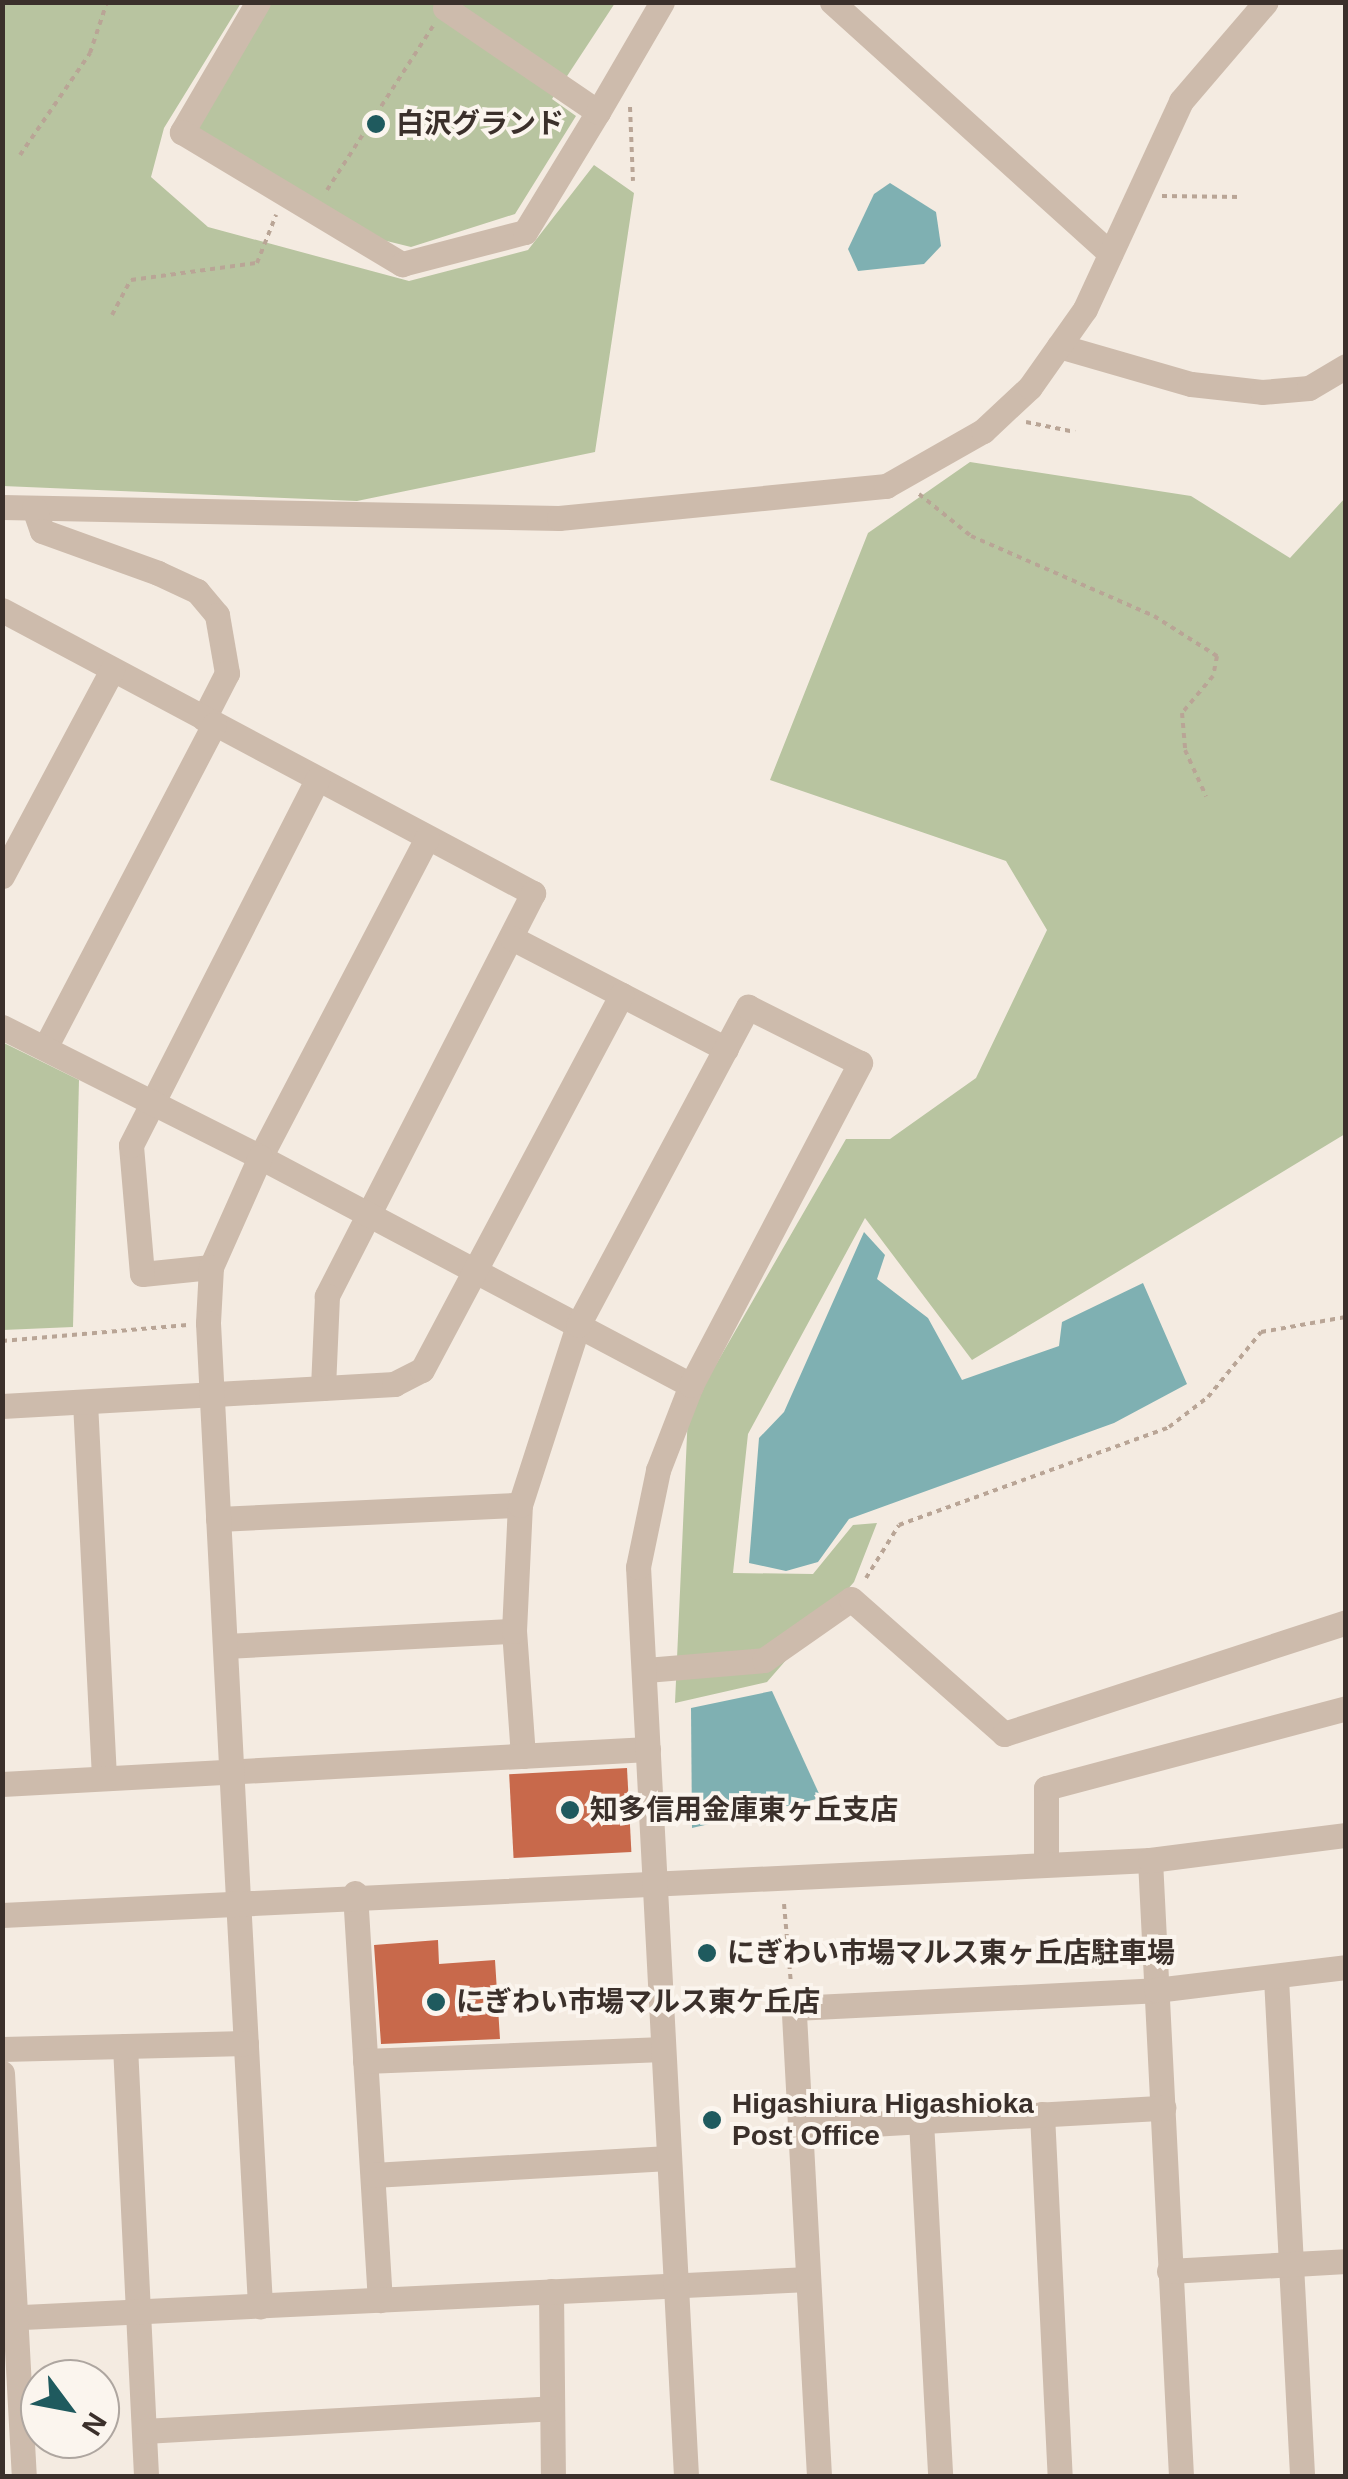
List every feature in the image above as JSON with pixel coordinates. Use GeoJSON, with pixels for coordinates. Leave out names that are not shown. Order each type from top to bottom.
{"type":"FeatureCollection","features":[{"type":"Feature","properties":{"kind":"street"},"geometry":{"type":"LineString","coordinates":[[258,2],[182,132],[402,264],[525,232],[662,2]]}},
{"type":"Feature","properties":{"kind":"street"},"geometry":{"type":"LineString","coordinates":[[832,2],[1110,253]]}},
{"type":"Feature","properties":{"kind":"street"},"geometry":{"type":"LineString","coordinates":[[2,507],[560,518],[820,496],[906,475],[1005,411],[1059,346],[1110,253],[1181,101],[1266,2]]}},
{"type":"Feature","properties":{"kind":"street"},"geometry":{"type":"LineString","coordinates":[[445,8],[605,100]]}},
{"type":"Feature","properties":{"kind":"street"},"geometry":{"type":"LineString","coordinates":[[1059,346],[1191,384],[1262,392],[1309,388],[1346,366]]}},
{"type":"Feature","properties":{"kind":"street"},"geometry":{"type":"LineString","coordinates":[[34,508],[42,530],[184,585],[217,614],[227,673],[209,722],[48,1044]]}},
{"type":"Feature","properties":{"kind":"street"},"geometry":{"type":"LineString","coordinates":[[2,610],[533,893],[364,1212],[326,1296],[322,1388]]}},
{"type":"Feature","properties":{"kind":"street"},"geometry":{"type":"LineString","coordinates":[[2,876],[112,670]]}},
{"type":"Feature","properties":{"kind":"street"},"geometry":{"type":"LineString","coordinates":[[211,1266],[142,1274],[131,1145],[150,1098],[317,780]]}},
{"type":"Feature","properties":{"kind":"street"},"geometry":{"type":"LineString","coordinates":[[260,2306],[208,1323],[211,1266],[260,1157],[426,838]]}},
{"type":"Feature","properties":{"kind":"street"},"geometry":{"type":"LineString","coordinates":[[512,938],[726,1049]]}},
{"type":"Feature","properties":{"kind":"street"},"geometry":{"type":"LineString","coordinates":[[2,1406],[394,1384],[422,1370],[620,995]]}},
{"type":"Feature","properties":{"kind":"street"},"geometry":{"type":"LineString","coordinates":[[523,1756],[514,1631],[520,1505],[578,1325],[748,1007],[860,1063],[691,1385],[658,1470],[638,1568],[686,2476]]}},
{"type":"Feature","properties":{"kind":"street"},"geometry":{"type":"LineString","coordinates":[[2,1027],[48,1044],[691,1385]]}},
{"type":"Feature","properties":{"kind":"street"},"geometry":{"type":"LineString","coordinates":[[84,1402],[104,1778]]}},
{"type":"Feature","properties":{"kind":"street"},"geometry":{"type":"LineString","coordinates":[[218,1519],[520,1505]]}},
{"type":"Feature","properties":{"kind":"street"},"geometry":{"type":"LineString","coordinates":[[646,1670],[764,1660],[851,1599],[1004,1734],[1346,1622]]}},
{"type":"Feature","properties":{"kind":"street"},"geometry":{"type":"LineString","coordinates":[[225,1646],[514,1631]]}},
{"type":"Feature","properties":{"kind":"street"},"geometry":{"type":"LineString","coordinates":[[1046,1864],[1046,1788],[1346,1708]]}},
{"type":"Feature","properties":{"kind":"street"},"geometry":{"type":"LineString","coordinates":[[2,1784],[648,1749]]}},
{"type":"Feature","properties":{"kind":"street"},"geometry":{"type":"LineString","coordinates":[[2,1915],[238,1899],[1150,1860],[1346,1835]]}},
{"type":"Feature","properties":{"kind":"street"},"geometry":{"type":"LineString","coordinates":[[1150,1860],[1181,2476]]}},
{"type":"Feature","properties":{"kind":"street"},"geometry":{"type":"LineString","coordinates":[[355,1894],[380,2300]]}},
{"type":"Feature","properties":{"kind":"street"},"geometry":{"type":"LineString","coordinates":[[819,2476],[794,2008],[1156,1990],[1346,1967]]}},
{"type":"Feature","properties":{"kind":"street"},"geometry":{"type":"LineString","coordinates":[[1276,1978],[1302,2476]]}},
{"type":"Feature","properties":{"kind":"street"},"geometry":{"type":"LineString","coordinates":[[2,2050],[246,2042]]}},
{"type":"Feature","properties":{"kind":"street"},"geometry":{"type":"LineString","coordinates":[[125,2046],[146,2476]]}},
{"type":"Feature","properties":{"kind":"street"},"geometry":{"type":"LineString","coordinates":[[366,2061],[664,2049]]}},
{"type":"Feature","properties":{"kind":"street"},"geometry":{"type":"LineString","coordinates":[[2,2073],[9,2318],[24,2476]]}},
{"type":"Feature","properties":{"kind":"street"},"geometry":{"type":"LineString","coordinates":[[800,2128],[1162,2108]]}},
{"type":"Feature","properties":{"kind":"street"},"geometry":{"type":"LineString","coordinates":[[1042,2114],[1060,2476]]}},
{"type":"Feature","properties":{"kind":"street"},"geometry":{"type":"LineString","coordinates":[[921,2121],[940,2476]]}},
{"type":"Feature","properties":{"kind":"street"},"geometry":{"type":"LineString","coordinates":[[372,2175],[669,2158]]}},
{"type":"Feature","properties":{"kind":"street"},"geometry":{"type":"LineString","coordinates":[[1169,2271],[1346,2261]]}},
{"type":"Feature","properties":{"kind":"street"},"geometry":{"type":"LineString","coordinates":[[9,2318],[808,2279]]}},
{"type":"Feature","properties":{"kind":"street"},"geometry":{"type":"LineString","coordinates":[[551,2291],[553,2476]]}},
{"type":"Feature","properties":{"kind":"street"},"geometry":{"type":"LineString","coordinates":[[144,2432],[551,2408]]}},
{"type":"Feature","properties":{"kind":"path"},"geometry":{"type":"LineString","coordinates":[[20,155],[90,53],[107,2]]}},
{"type":"Feature","properties":{"kind":"path"},"geometry":{"type":"LineString","coordinates":[[314,211],[445,8]]}},
{"type":"Feature","properties":{"kind":"path"},"geometry":{"type":"LineString","coordinates":[[605,100],[637,130],[633,181]]}},
{"type":"Feature","properties":{"kind":"path"},"geometry":{"type":"LineString","coordinates":[[1140,188],[1196,203],[1241,197]]}},
{"type":"Feature","properties":{"kind":"path"},"geometry":{"type":"LineString","coordinates":[[112,315],[130,280],[256,263],[285,194]]}},
{"type":"Feature","properties":{"kind":"path"},"geometry":{"type":"LineString","coordinates":[[1005,411],[1075,432]]}},
{"type":"Feature","properties":{"kind":"path"},"geometry":{"type":"LineString","coordinates":[[906,475],[971,536],[1154,616],[1217,656],[1214,676],[1182,713],[1185,750],[1206,796]]}},
{"type":"Feature","properties":{"kind":"path"},"geometry":{"type":"LineString","coordinates":[[851,1599],[899,1525],[1133,1444],[1190,1414],[1262,1332],[1346,1318]]}},
{"type":"Feature","properties":{"kind":"path"},"geometry":{"type":"LineString","coordinates":[[2,1341],[208,1323]]}},
{"type":"Feature","properties":{"kind":"path"},"geometry":{"type":"LineString","coordinates":[[784,1904],[794,2008]]}},
{"type":"Feature","properties":{"kind":"green space"},"geometry":{"type":"Polygon","coordinates":[[[3,2],[241,3],[164,128],[151,177],[208,227],[409,281],[528,250],[594,165],[634,193],[595,452],[357,501],[3,486],[3,2]]]}},
{"type":"Feature","properties":{"kind":"green space","name":"白沢グランド"},"geometry":{"type":"Polygon","coordinates":[[[257,3],[615,3],[552,99],[576,116],[515,214],[411,247],[334,228],[177,132],[257,3]]]}},
{"type":"Feature","properties":{"kind":"green space"},"geometry":{"type":"Polygon","coordinates":[[[970,462],[1191,496],[1290,558],[1345,498],[1345,1134],[972,1360],[865,1218],[748,1434],[733,1573],[813,1574],[853,1525],[877,1523],[854,1582],[767,1682],[675,1703],[688,1413],[846,1139],[890,1139],[976,1078],[1047,930],[1006,861],[770,780],[868,533],[970,462]]]}},
{"type":"Feature","properties":{"kind":"green space"},"geometry":{"type":"Polygon","coordinates":[[[2,1042],[79,1080],[73,1327],[3,1330],[2,1042]]]}},
{"type":"Feature","properties":{"kind":"water"},"geometry":{"type":"Polygon","coordinates":[[[890,183],[936,212],[941,246],[924,264],[858,271],[848,249],[874,194],[890,183]]]}},
{"type":"Feature","properties":{"kind":"water"},"geometry":{"type":"Polygon","coordinates":[[[864,1232],[885,1255],[877,1279],[928,1318],[962,1380],[1059,1346],[1062,1322],[1143,1283],[1187,1384],[1114,1423],[849,1519],[818,1562],[786,1571],[749,1563],[759,1438],[784,1412],[864,1232]]]}},
{"type":"Feature","properties":{"kind":"water"},"geometry":{"type":"Polygon","coordinates":[[[772,1691],[821,1798],[692,1828],[691,1708],[772,1691]]]}},
{"type":"Feature","properties":{"kind":"building","name":"知多信用金庫東ヶ丘支店"},"geometry":{"type":"Polygon","coordinates":[[[627,1768],[631,1852],[514,1858],[509,1774],[627,1768]]]}},
{"type":"Feature","properties":{"kind":"building","name":"にぎわい市場マルス東ケ丘店"},"geometry":{"type":"Polygon","coordinates":[[[438,1940],[439,1964],[495,1960],[500,2039],[381,2044],[374,1945],[438,1940]]]}},
{"type":"Feature","properties":{"kind":"place","name":"白沢グランド"},"geometry":{"type":"Point","coordinates":[376,124]}},
{"type":"Feature","properties":{"kind":"place","name":"知多信用金庫東ヶ丘支店"},"geometry":{"type":"Point","coordinates":[570,1810]}},
{"type":"Feature","properties":{"kind":"place","name":"にぎわい市場マルス東ヶ丘店駐車場"},"geometry":{"type":"Point","coordinates":[707,1953]}},
{"type":"Feature","properties":{"kind":"place","name":"にぎわい市場マルス東ケ丘店"},"geometry":{"type":"Point","coordinates":[436,2002]}},
{"type":"Feature","properties":{"kind":"place","name":"Higashiura Higashioka Post Office"},"geometry":{"type":"Point","coordinates":[712,2120]}}]}
